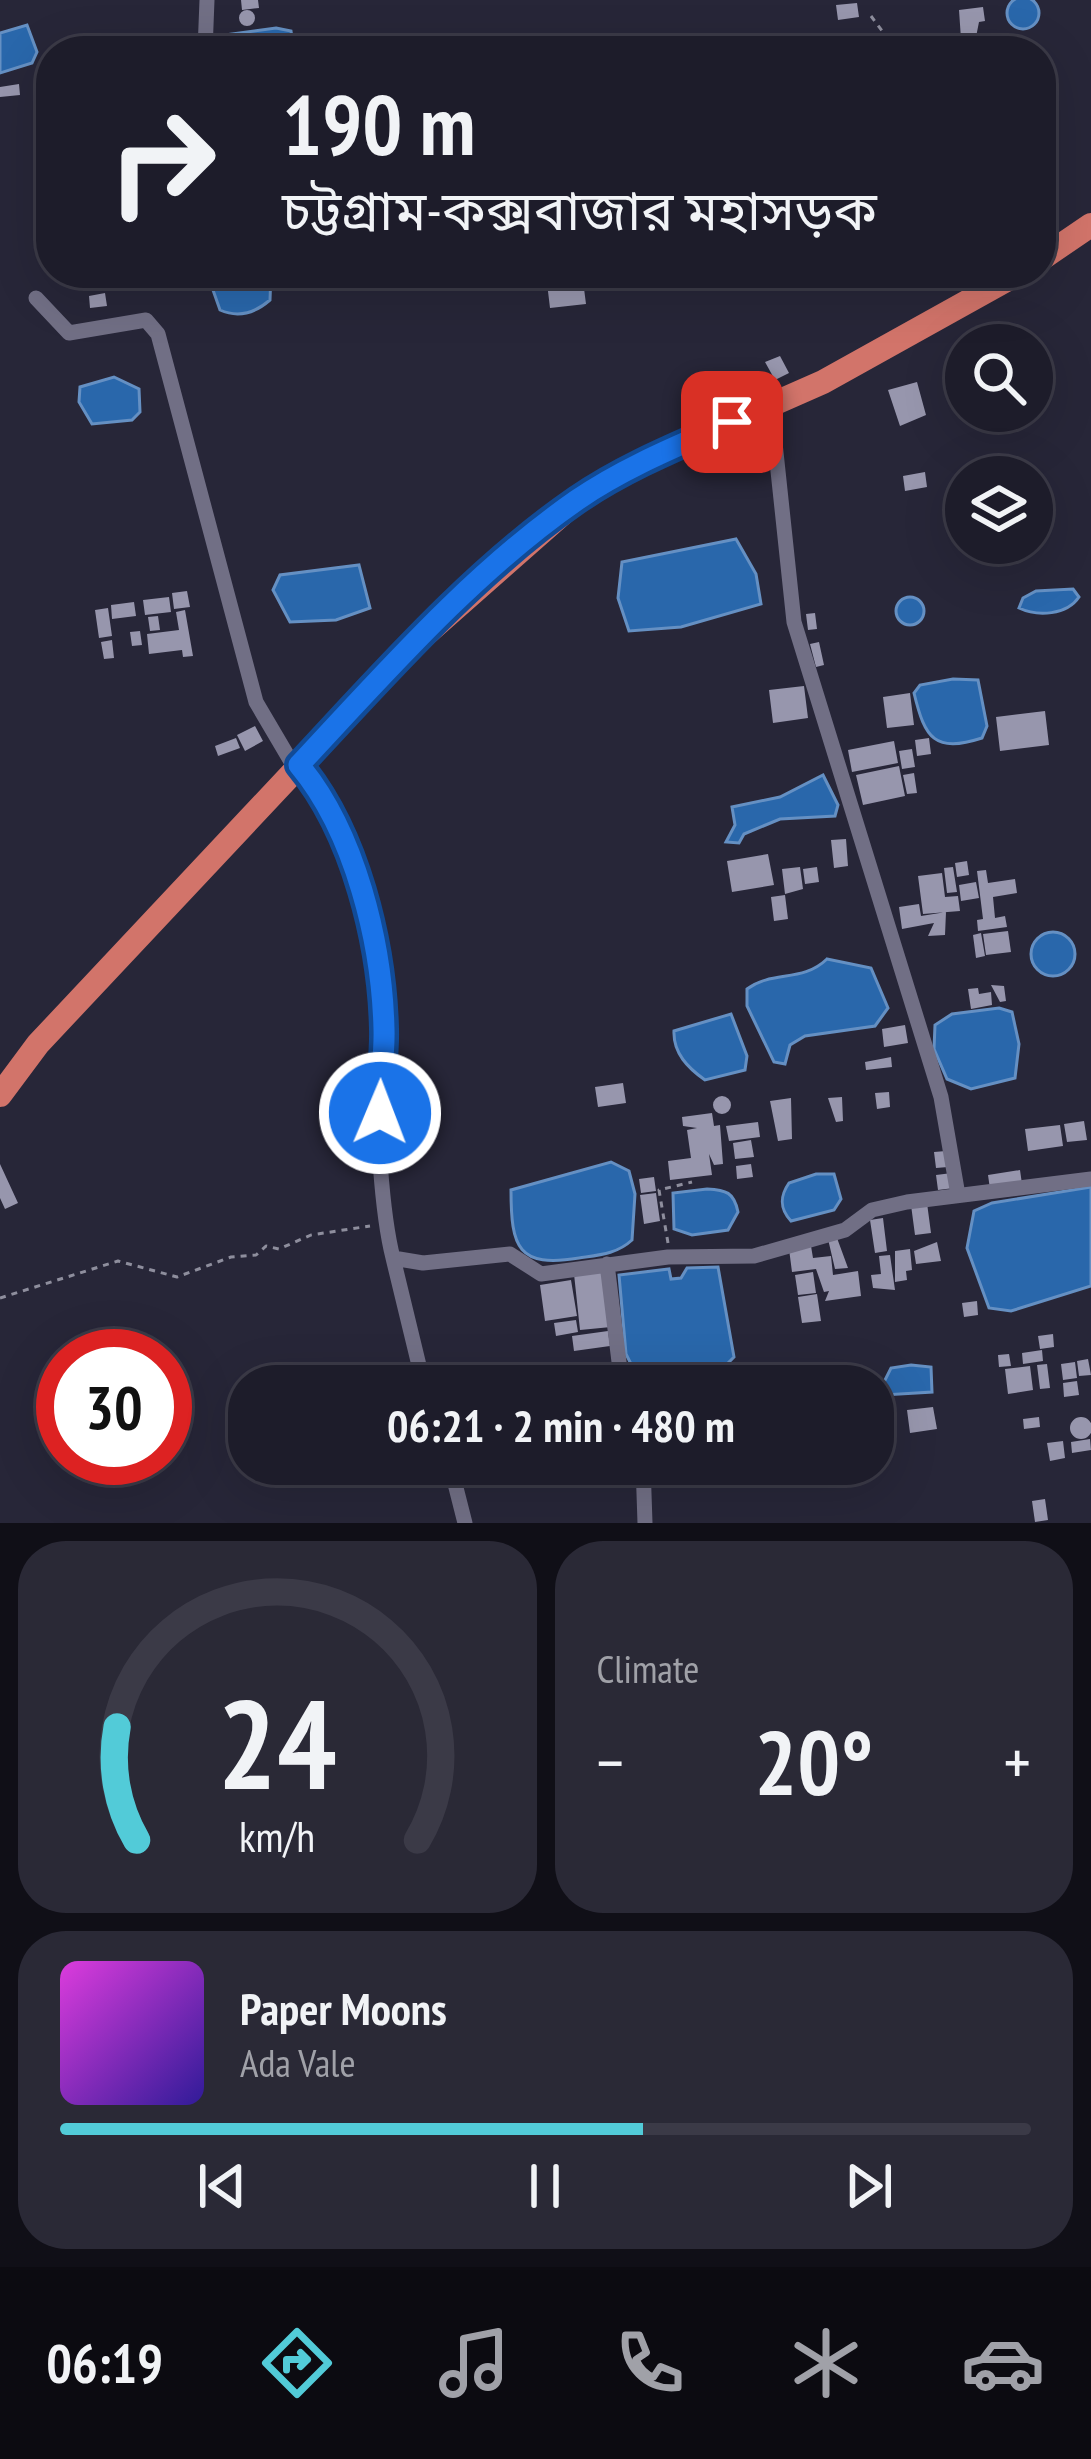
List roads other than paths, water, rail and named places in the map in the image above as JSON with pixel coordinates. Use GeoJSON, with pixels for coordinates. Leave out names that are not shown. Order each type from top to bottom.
{"type":"FeatureCollection","features":[{"type":"Feature","properties":{"kind":"highway"},"geometry":{"type":"LineString","coordinates":[[1056,249],[1091,225]]}},
{"type":"Feature","properties":{"kind":"highway"},"geometry":{"type":"LineString","coordinates":[[0,1095],[38,1044],[408,650],[578,500],[655,456],[824,382],[992,288]]}},
{"type":"Feature","properties":{"kind":"street"},"geometry":{"type":"LineString","coordinates":[[206,36],[207,0]]}},
{"type":"Feature","properties":{"kind":"street"},"geometry":{"type":"LineString","coordinates":[[36,298],[69,333],[146,320],[158,334],[256,702],[297,768],[321,791],[357,883],[376,950],[385,1033],[378,1076],[388,1223],[419,1365]]}},
{"type":"Feature","properties":{"kind":"street"},"geometry":{"type":"LineString","coordinates":[[771,405],[785,576],[794,622],[925,1040],[958,1195]]}},
{"type":"Feature","properties":{"kind":"street"},"geometry":{"type":"LineString","coordinates":[[393,1258],[423,1263],[510,1254],[541,1274],[671,1256],[754,1256],[845,1230],[872,1210],[1091,1179]]}},
{"type":"Feature","properties":{"kind":"street"},"geometry":{"type":"LineString","coordinates":[[607,1264],[619,1365]]}},
{"type":"Feature","properties":{"kind":"street"},"geometry":{"type":"LineString","coordinates":[[455,1485],[465,1523]]}},
{"type":"Feature","properties":{"kind":"street"},"geometry":{"type":"LineString","coordinates":[[644,1485],[645,1523]]}},
{"type":"Feature","properties":{"kind":"water"},"geometry":{"type":"Polygon","coordinates":[[[1016,-1],[1030,-1],[1038,7],[1038,19],[1029,28],[1017,28],[1008,19],[1008,7],[1016,-1]]]}},
{"type":"Feature","properties":{"kind":"water"},"geometry":{"type":"Polygon","coordinates":[[[27,25],[36,49],[32,63],[0,73],[0,33],[27,25]]]}},
{"type":"Feature","properties":{"kind":"water"},"geometry":{"type":"Polygon","coordinates":[[[276,28],[291,31],[292,36],[224,36],[276,28]]]}},
{"type":"Feature","properties":{"kind":"water"},"geometry":{"type":"Polygon","coordinates":[[[212,288],[270,288],[270,300],[258,308],[233,314],[220,310],[212,288]]]}},
{"type":"Feature","properties":{"kind":"water"},"geometry":{"type":"Polygon","coordinates":[[[114,377],[139,389],[140,412],[132,420],[92,424],[79,402],[80,387],[114,377]]]}},
{"type":"Feature","properties":{"kind":"water"},"geometry":{"type":"Polygon","coordinates":[[[736,539],[756,574],[761,604],[681,627],[629,631],[618,598],[622,562],[736,539]]]}},
{"type":"Feature","properties":{"kind":"water"},"geometry":{"type":"Polygon","coordinates":[[[359,565],[370,608],[336,620],[290,622],[273,590],[280,575],[359,565]]]}},
{"type":"Feature","properties":{"kind":"water"},"geometry":{"type":"Polygon","coordinates":[[[1073,589],[1079,597],[1060,611],[1019,608],[1023,598],[1036,591],[1073,589]]]}},
{"type":"Feature","properties":{"kind":"water"},"geometry":{"type":"Polygon","coordinates":[[[910,597],[920,601],[924,611],[920,621],[910,625],[900,621],[896,611],[900,601],[910,597]]]}},
{"type":"Feature","properties":{"kind":"water"},"geometry":{"type":"Polygon","coordinates":[[[978,680],[987,726],[982,738],[943,742],[923,722],[914,693],[920,685],[978,680]]]}},
{"type":"Feature","properties":{"kind":"water"},"geometry":{"type":"Polygon","coordinates":[[[823,775],[838,805],[835,816],[780,819],[744,834],[739,843],[726,842],[735,825],[732,807],[780,797],[823,775]]]}},
{"type":"Feature","properties":{"kind":"water"},"geometry":{"type":"Polygon","coordinates":[[[1053,932],[1069,938],[1075,954],[1069,970],[1053,976],[1037,970],[1031,954],[1037,938],[1053,932]]]}},
{"type":"Feature","properties":{"kind":"water"},"geometry":{"type":"Polygon","coordinates":[[[827,959],[871,968],[888,1008],[875,1026],[805,1036],[790,1045],[785,1064],[774,1062],[747,1006],[747,989],[808,971],[827,959]]]}},
{"type":"Feature","properties":{"kind":"water"},"geometry":{"type":"Polygon","coordinates":[[[999,1008],[1012,1012],[1019,1044],[1015,1078],[971,1089],[947,1079],[934,1049],[935,1025],[952,1014],[999,1008]]]}},
{"type":"Feature","properties":{"kind":"water"},"geometry":{"type":"Polygon","coordinates":[[[731,1014],[747,1056],[745,1070],[705,1080],[683,1059],[674,1031],[731,1014]]]}},
{"type":"Feature","properties":{"kind":"water"},"geometry":{"type":"Polygon","coordinates":[[[611,1162],[629,1171],[635,1194],[632,1240],[607,1253],[559,1260],[543,1260],[522,1249],[513,1226],[511,1190],[611,1162]]]}},
{"type":"Feature","properties":{"kind":"water"},"geometry":{"type":"Polygon","coordinates":[[[816,1174],[834,1174],[841,1199],[834,1210],[791,1221],[783,1207],[786,1188],[816,1174]]]}},
{"type":"Feature","properties":{"kind":"water"},"geometry":{"type":"Polygon","coordinates":[[[1091,1187],[1091,1286],[1011,1311],[989,1308],[967,1248],[974,1211],[992,1203],[1091,1187]]]}},
{"type":"Feature","properties":{"kind":"water"},"geometry":{"type":"Polygon","coordinates":[[[724,1191],[734,1200],[738,1212],[728,1230],[692,1235],[674,1229],[673,1193],[724,1191]]]}},
{"type":"Feature","properties":{"kind":"water"},"geometry":{"type":"Polygon","coordinates":[[[718,1267],[734,1357],[727,1364],[632,1365],[626,1354],[619,1275],[669,1269],[671,1279],[681,1278],[687,1268],[718,1267]]]}},
{"type":"Feature","properties":{"kind":"water"},"geometry":{"type":"Polygon","coordinates":[[[931,1367],[932,1392],[894,1394],[894,1368],[931,1367]]]}}]}
